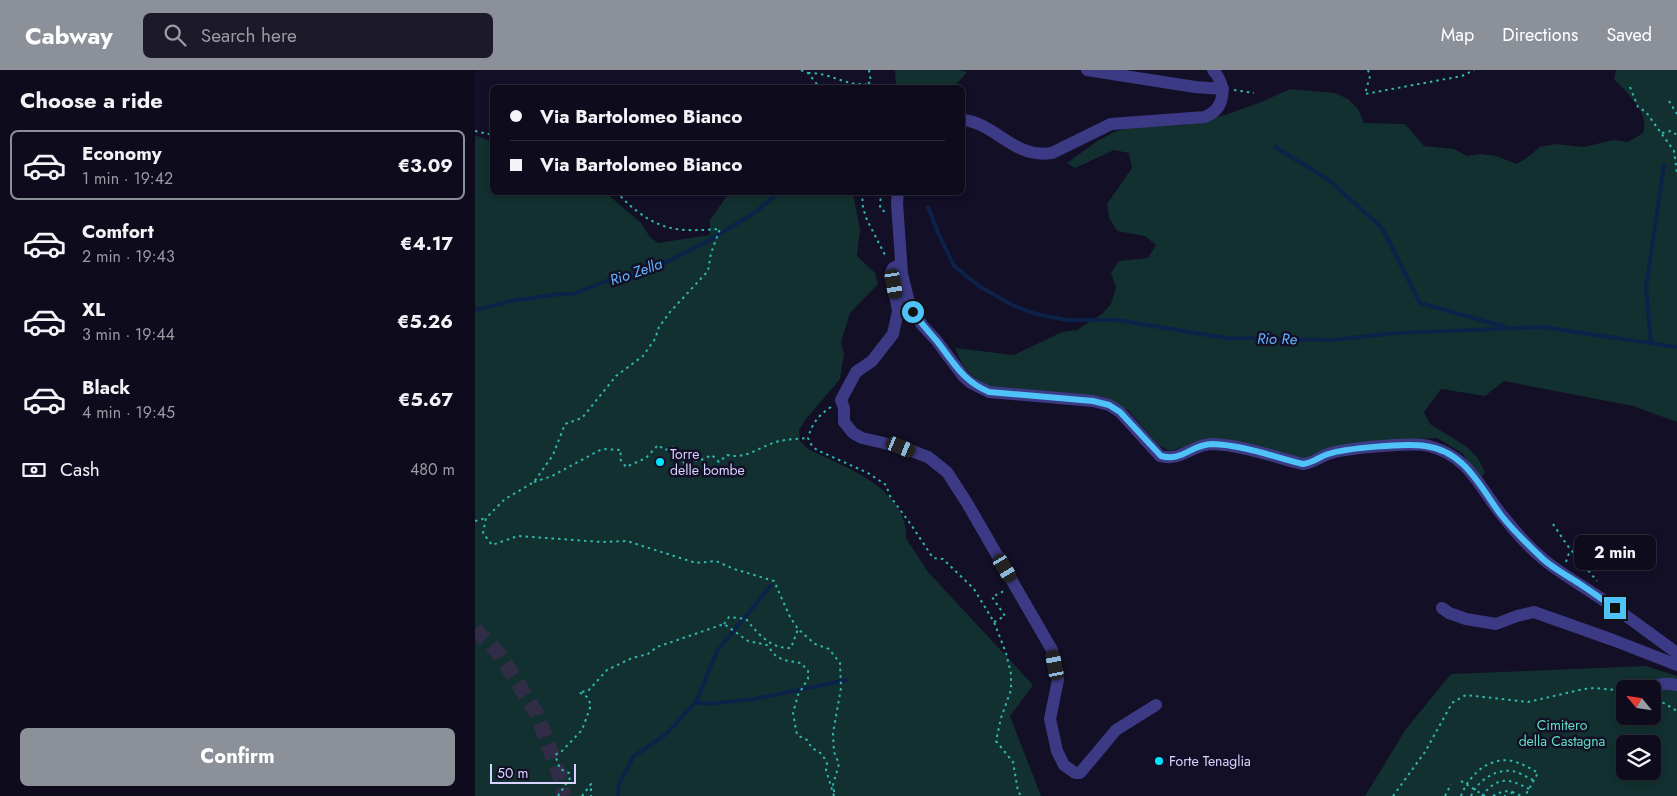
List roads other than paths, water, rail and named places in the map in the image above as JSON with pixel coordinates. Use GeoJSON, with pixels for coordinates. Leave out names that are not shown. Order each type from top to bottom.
{"type":"FeatureCollection","features":[{"type":"Feature","properties":{"kind":"street"},"geometry":{"type":"LineString","coordinates":[[1087,70],[1195,87],[1223,89]]}},
{"type":"Feature","properties":{"kind":"street"},"geometry":{"type":"LineString","coordinates":[[965,120],[976,123],[1013,146],[1027,152],[1043,154],[1060,150],[1111,124],[1205,117],[1220,105],[1222,98],[1223,89],[1221,82],[1213,70]]}},
{"type":"Feature","properties":{"kind":"street"},"geometry":{"type":"LineString","coordinates":[[897,195],[897,266],[905,292],[913,312],[922,325],[936,340],[963,376],[971,383],[989,392],[1093,401],[1109,405],[1120,412],[1161,456],[1175,458],[1203,445],[1210,444],[1237,447],[1303,464],[1311,463],[1327,454],[1347,451],[1413,445],[1427,446],[1449,455],[1471,471],[1510,526],[1542,558],[1677,653]]}},
{"type":"Feature","properties":{"kind":"street"},"geometry":{"type":"LineString","coordinates":[[897,266],[891,277],[897,311],[893,334],[872,361],[856,372],[841,400],[844,408],[844,422],[853,433],[862,438],[901,447],[928,457],[947,472],[1015,585],[1051,650],[1057,680],[1050,720],[1057,751],[1064,765],[1069,770],[1081,773],[1116,730],[1156,705]]}},
{"type":"Feature","properties":{"kind":"street"},"geometry":{"type":"LineString","coordinates":[[1442,608],[1449,613],[1466,619],[1495,624],[1534,612],[1677,665]]}},
{"type":"Feature","properties":{"kind":"street"},"geometry":{"type":"LineString","coordinates":[[1661,683],[1677,685]]}},
{"type":"Feature","properties":{"kind":"waterway"},"geometry":{"type":"LineString","coordinates":[[1275,147],[1329,180],[1382,228],[1420,303],[1506,327]]}},
{"type":"Feature","properties":{"kind":"waterway"},"geometry":{"type":"LineString","coordinates":[[1651,343],[1646,287],[1664,165]]}},
{"type":"Feature","properties":{"kind":"waterway","name":"Rio Zella"},"geometry":{"type":"LineString","coordinates":[[475,310],[511,301],[559,294],[573,294],[609,280],[665,263],[708,241],[754,213],[776,195]]}},
{"type":"Feature","properties":{"kind":"waterway","name":"Rio Re"},"geometry":{"type":"LineString","coordinates":[[928,207],[954,266],[979,286],[1014,306],[1036,314],[1066,320],[1117,320],[1226,338],[1332,340],[1396,333],[1542,327],[1677,347]]}},
{"type":"Feature","properties":{"kind":"waterway"},"geometry":{"type":"LineString","coordinates":[[696,702],[717,651],[771,585]]}},
{"type":"Feature","properties":{"kind":"waterway"},"geometry":{"type":"LineString","coordinates":[[618,796],[619,784],[634,756],[665,735],[696,702],[707,704],[755,699],[847,680]]}},
{"type":"Feature","properties":{"kind":"tunnel"},"geometry":{"type":"LineString","coordinates":[[475,629],[500,655],[537,714],[562,783],[564,796]]}},
{"type":"Feature","properties":{"kind":"place","name":"Torre delle bombe"},"geometry":{"type":"Point","coordinates":[660,462]}},
{"type":"Feature","properties":{"kind":"place","name":"Forte Tenaglia"},"geometry":{"type":"Point","coordinates":[1159,761]}},
{"type":"Feature","properties":{"kind":"park label","name":"Cimitero della Castagna"},"geometry":{"type":"Point","coordinates":[1562,734]}}]}
